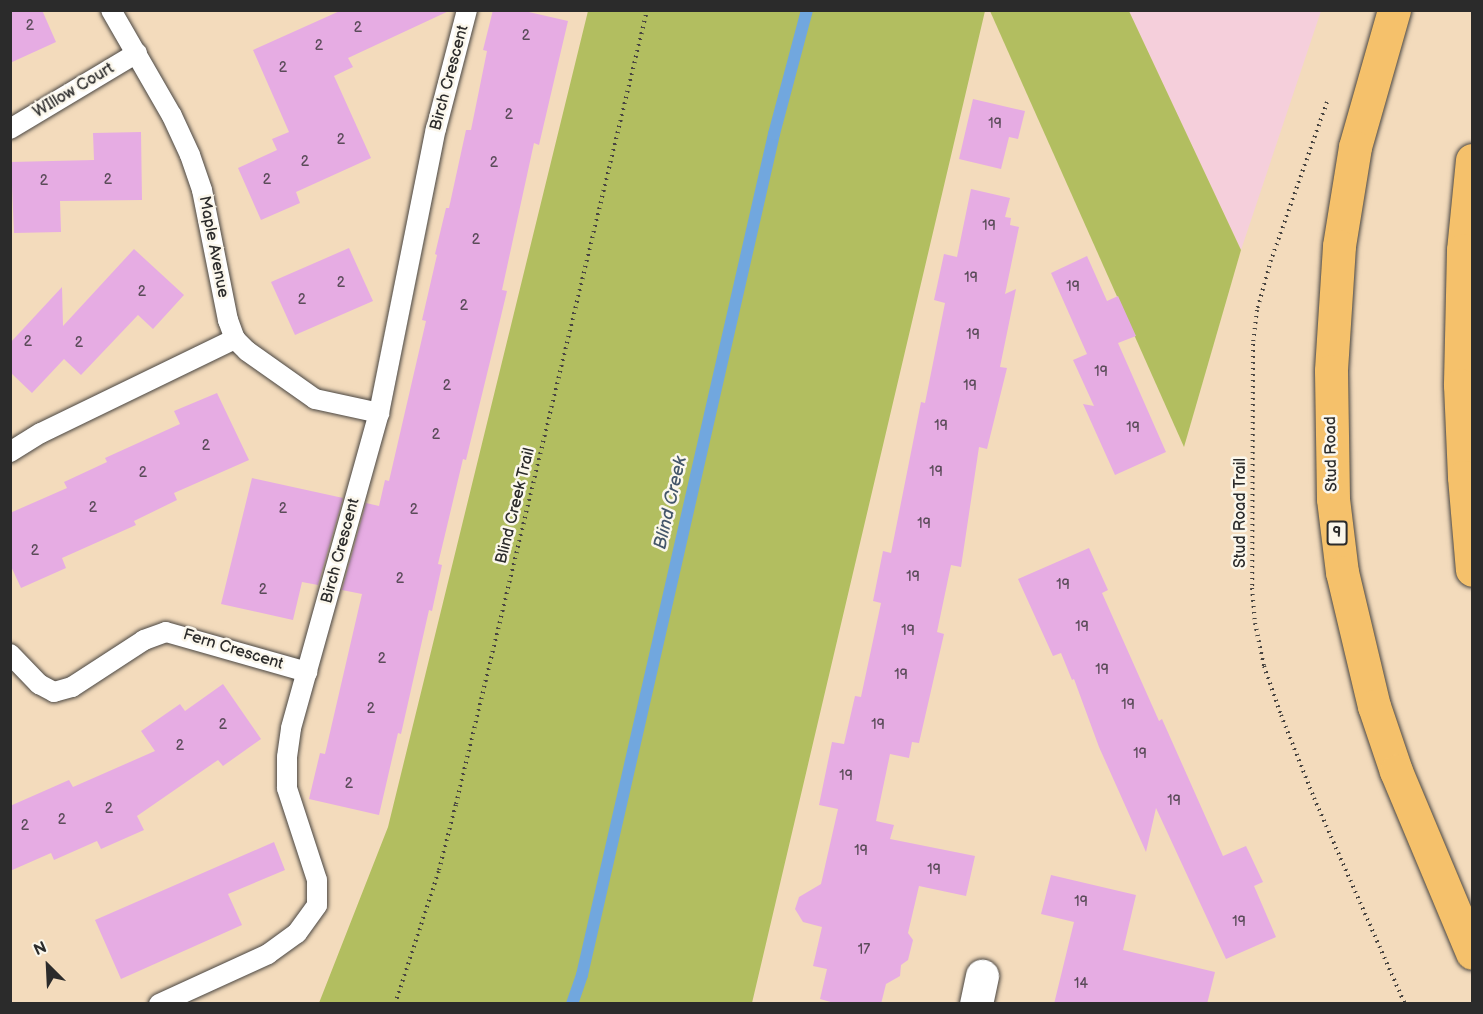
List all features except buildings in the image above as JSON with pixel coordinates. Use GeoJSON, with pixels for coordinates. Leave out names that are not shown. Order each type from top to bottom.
{"type":"FeatureCollection","features":[{"type":"Feature","properties":{"kind":"highway","name":"Stud Road"},"geometry":{"type":"LineString","coordinates":[[1394,10],[1355,147],[1340,246],[1331,370],[1333,499],[1342,572],[1374,706],[1396,771],[1473,953]]}},
{"type":"Feature","properties":{"kind":"highway"},"geometry":{"type":"LineString","coordinates":[[1473,160],[1463,250],[1460,385],[1464,477],[1473,570]]}},
{"type":"Feature","properties":{"kind":"lane","name":"Maple Avenue"},"geometry":{"type":"LineString","coordinates":[[111,10],[172,116],[194,166],[205,205],[228,320],[235,339]]}},
{"type":"Feature","properties":{"kind":"lane","name":"Birch Crescent"},"geometry":{"type":"LineString","coordinates":[[159,1004],[268,954],[297,933],[309,920],[317,905],[317,880],[290,799],[287,778],[291,728],[379,412],[436,129],[467,10]]}},
{"type":"Feature","properties":{"kind":"lane","name":"WIllow Court"},"geometry":{"type":"LineString","coordinates":[[10,129],[137,53]]}},
{"type":"Feature","properties":{"kind":"lane"},"geometry":{"type":"LineString","coordinates":[[10,452],[41,433],[235,339],[247,351],[315,399],[379,412]]}},
{"type":"Feature","properties":{"kind":"lane","name":"Fern Crescent"},"geometry":{"type":"LineString","coordinates":[[10,654],[39,684],[54,692],[72,687],[144,640],[166,632],[307,672]]}},
{"type":"Feature","properties":{"kind":"path","name":"Blind Creek Trail"},"geometry":{"type":"LineString","coordinates":[[394,1004],[439,870],[456,804],[646,10]]}},
{"type":"Feature","properties":{"kind":"path","name":"Stud Road Trail"},"geometry":{"type":"LineString","coordinates":[[1328,97],[1271,260],[1257,310],[1253,344],[1254,611],[1264,666],[1281,715],[1314,798],[1405,1004]]}},
{"type":"Feature","properties":{"kind":"shaded area"},"geometry":{"type":"Polygon","coordinates":[[[1129,11],[1321,11],[1241,250],[1129,11]]]}},
{"type":"Feature","properties":{"kind":"green space"},"geometry":{"type":"Polygon","coordinates":[[[588,11],[985,11],[752,1003],[319,1003],[388,827],[588,11]]]}},
{"type":"Feature","properties":{"kind":"green space"},"geometry":{"type":"Polygon","coordinates":[[[990,11],[1129,11],[1241,250],[1184,447],[990,11]]]}},
{"type":"Feature","properties":{"kind":"waterway","name":"Blind Creek"},"geometry":{"type":"LineString","coordinates":[[572,1004],[582,975],[774,134],[807,10]]}}]}
